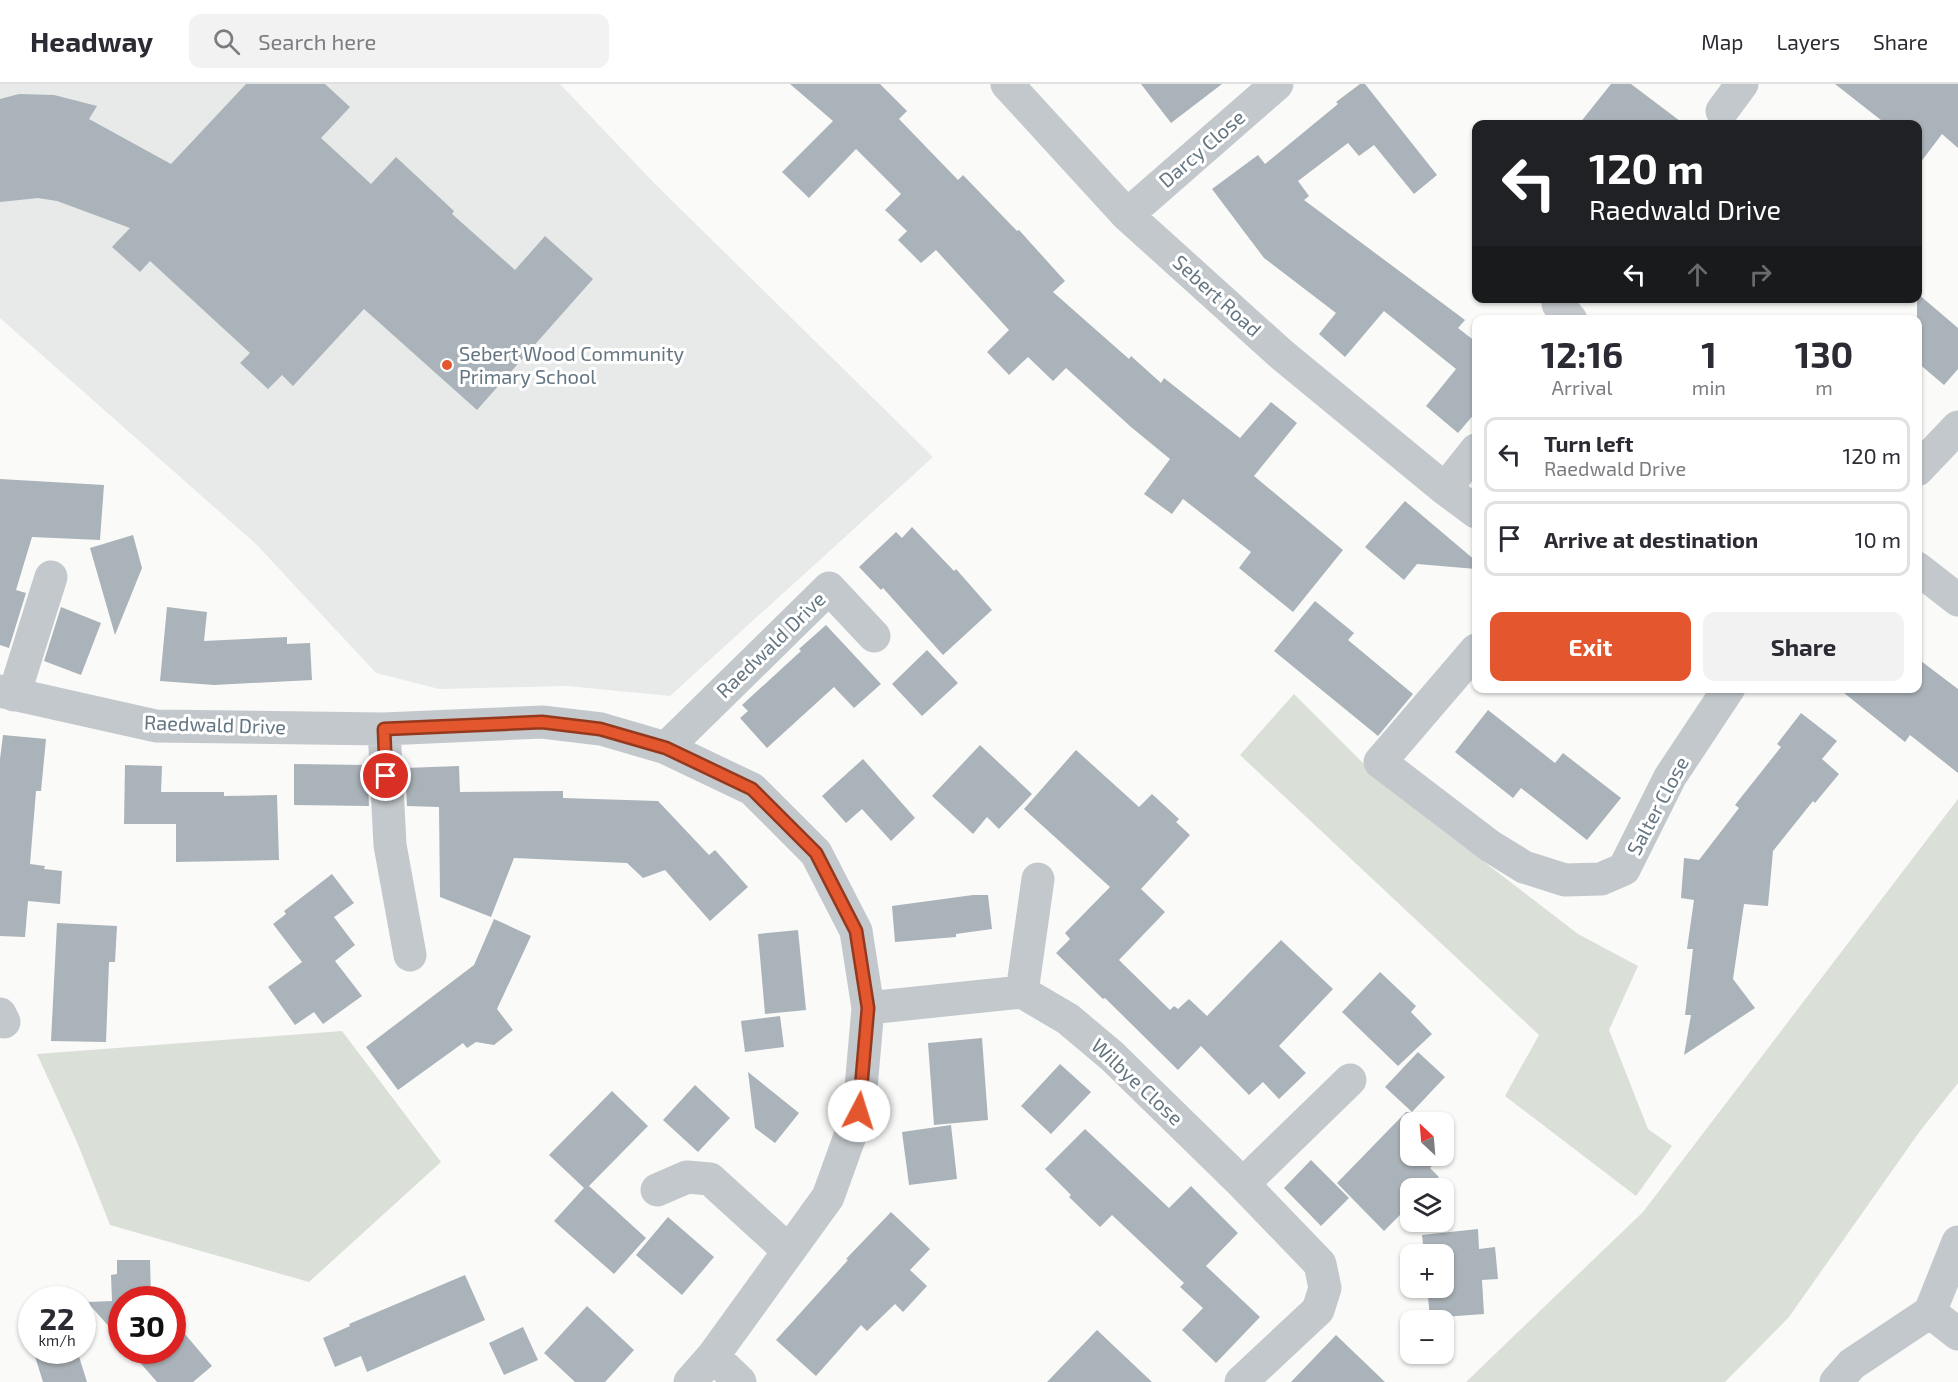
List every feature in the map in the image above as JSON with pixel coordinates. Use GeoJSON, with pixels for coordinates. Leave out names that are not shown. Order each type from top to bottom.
{"type":"FeatureCollection","features":[{"type":"Feature","properties":{"kind":"street","name":"Sebert Road"},"geometry":{"type":"LineString","coordinates":[[1007,84],[1127,215],[1281,354],[1472,509]]}},
{"type":"Feature","properties":{"kind":"street","name":"Darcy Close"},"geometry":{"type":"LineString","coordinates":[[1127,215],[1277,84]]}},
{"type":"Feature","properties":{"kind":"street"},"geometry":{"type":"LineString","coordinates":[[1722,111],[1742,84]]}},
{"type":"Feature","properties":{"kind":"street"},"geometry":{"type":"LineString","coordinates":[[1922,455],[1958,427]]}},
{"type":"Feature","properties":{"kind":"street"},"geometry":{"type":"LineString","coordinates":[[1445,489],[1472,455]]}},
{"type":"Feature","properties":{"kind":"street"},"geometry":{"type":"LineString","coordinates":[[1922,572],[1958,600]]}},
{"type":"Feature","properties":{"kind":"street","name":"Raedwald Drive"},"geometry":{"type":"LineString","coordinates":[[51,577],[7,693],[156,726],[384,729],[542,722],[600,729],[666,748],[752,789],[816,853],[856,931],[868,1008],[859,1111],[828,1197],[713,1356],[690,1382]]}},
{"type":"Feature","properties":{"kind":"street","name":"Raedwald Drive"},"geometry":{"type":"LineString","coordinates":[[666,748],[829,588],[874,636]]}},
{"type":"Feature","properties":{"kind":"street","name":"Salter Close"},"geometry":{"type":"LineString","coordinates":[[1472,655],[1380,762],[1490,846],[1524,867],[1565,880],[1601,879],[1624,869],[1670,777],[1726,693]]}},
{"type":"Feature","properties":{"kind":"street"},"geometry":{"type":"LineString","coordinates":[[384,729],[390,845],[410,955]]}},
{"type":"Feature","properties":{"kind":"street"},"geometry":{"type":"LineString","coordinates":[[868,1008],[1022,992],[1038,879]]}},
{"type":"Feature","properties":{"kind":"street","name":"Wilbye Close"},"geometry":{"type":"LineString","coordinates":[[1022,992],[1068,1019],[1112,1056],[1243,1184],[1320,1264],[1325,1288],[1318,1310],[1241,1382]]}},
{"type":"Feature","properties":{"kind":"street"},"geometry":{"type":"LineString","coordinates":[[1243,1184],[1350,1080]]}},
{"type":"Feature","properties":{"kind":"street"},"geometry":{"type":"LineString","coordinates":[[657,1190],[687,1177],[710,1179],[788,1250]]}},
{"type":"Feature","properties":{"kind":"street"},"geometry":{"type":"LineString","coordinates":[[1836,1382],[1852,1364],[1930,1312],[1958,1242]]}},
{"type":"Feature","properties":{"kind":"street"},"geometry":{"type":"LineString","coordinates":[[1930,1312],[1958,1334]]}},
{"type":"Feature","properties":{"kind":"street"},"geometry":{"type":"LineString","coordinates":[[713,1356],[740,1382]]}},
{"type":"Feature","properties":{"kind":"shaded area","name":"Sebert Wood Community Primary School"},"geometry":{"type":"Polygon","coordinates":[[[0,84],[560,84],[654,183],[933,457],[670,696],[567,686],[439,689],[376,673],[256,544],[0,318],[0,84]]]}},
{"type":"Feature","properties":{"kind":"shaded area"},"geometry":{"type":"Polygon","coordinates":[[[1294,694],[1389,789],[1578,934],[1638,966],[1609,1030],[1648,1129],[1672,1146],[1636,1196],[1505,1096],[1539,1035],[1240,755],[1294,694]]]}},
{"type":"Feature","properties":{"kind":"shaded area"},"geometry":{"type":"Polygon","coordinates":[[[1958,799],[1958,1083],[1920,1131],[1789,1317],[1725,1382],[1466,1382],[1643,1212],[1958,799]]]}},
{"type":"Feature","properties":{"kind":"shaded area"},"geometry":{"type":"Polygon","coordinates":[[[342,1031],[441,1162],[309,1282],[110,1225],[77,1142],[37,1054],[342,1031]]]}},
{"type":"Feature","properties":{"kind":"building"},"geometry":{"type":"Polygon","coordinates":[[[246,84],[325,84],[350,107],[321,138],[371,184],[396,157],[454,211],[452,214],[515,270],[545,236],[593,279],[477,410],[364,309],[293,386],[282,375],[268,389],[240,363],[250,353],[150,261],[140,272],[112,247],[130,228],[57,201],[38,198],[0,202],[0,99],[19,94],[54,95],[97,106],[89,119],[171,164],[246,84]]]}},
{"type":"Feature","properties":{"kind":"building"},"geometry":{"type":"Polygon","coordinates":[[[790,84],[880,84],[907,111],[899,119],[958,180],[963,175],[1017,231],[1019,230],[1065,281],[1053,292],[1129,359],[1131,356],[1161,383],[1164,378],[1240,438],[1271,402],[1297,423],[1254,476],[1343,550],[1293,612],[1239,568],[1251,552],[1183,499],[1172,514],[1144,494],[1170,459],[1066,368],[1053,381],[1028,357],[1009,375],[987,352],[1009,330],[936,250],[921,263],[898,240],[907,231],[885,210],[901,194],[856,149],[809,198],[782,172],[833,121],[790,84]]]}},
{"type":"Feature","properties":{"kind":"building"},"geometry":{"type":"Polygon","coordinates":[[[1141,84],[1222,84],[1171,123],[1141,84]]]}},
{"type":"Feature","properties":{"kind":"building"},"geometry":{"type":"Polygon","coordinates":[[[1360,84],[1365,84],[1437,175],[1414,194],[1374,145],[1359,156],[1348,143],[1298,181],[1309,196],[1304,200],[1465,320],[1458,328],[1472,339],[1472,417],[1458,433],[1426,406],[1456,369],[1384,311],[1345,357],[1319,334],[1336,313],[1264,258],[1212,189],[1258,155],[1265,164],[1338,104],[1336,102],[1360,84]]]}},
{"type":"Feature","properties":{"kind":"building"},"geometry":{"type":"Polygon","coordinates":[[[1611,84],[1631,84],[1679,120],[1582,120],[1611,84]]]}},
{"type":"Feature","properties":{"kind":"building"},"geometry":{"type":"Polygon","coordinates":[[[1835,84],[1958,84],[1958,148],[1942,134],[1922,160],[1922,120],[1881,120],[1835,84]]]}},
{"type":"Feature","properties":{"kind":"building"},"geometry":{"type":"Polygon","coordinates":[[[1922,297],[1958,328],[1958,369],[1944,385],[1922,366],[1922,315],[1917,315],[1917,303],[1922,303],[1922,297]]]}},
{"type":"Feature","properties":{"kind":"building"},"geometry":{"type":"Polygon","coordinates":[[[0,479],[104,485],[100,540],[32,537],[16,590],[26,593],[9,648],[0,645],[0,479]]]}},
{"type":"Feature","properties":{"kind":"building"},"geometry":{"type":"Polygon","coordinates":[[[1405,501],[1472,558],[1472,569],[1417,564],[1404,580],[1365,547],[1405,501]]]}},
{"type":"Feature","properties":{"kind":"building"},"geometry":{"type":"Polygon","coordinates":[[[912,527],[954,571],[956,569],[992,610],[943,655],[883,588],[881,590],[859,567],[896,532],[902,538],[912,527]]]}},
{"type":"Feature","properties":{"kind":"building"},"geometry":{"type":"Polygon","coordinates":[[[133,535],[142,568],[115,635],[90,548],[133,535]]]}},
{"type":"Feature","properties":{"kind":"building"},"geometry":{"type":"Polygon","coordinates":[[[1315,601],[1354,633],[1348,640],[1413,694],[1378,736],[1274,651],[1315,601]]]}},
{"type":"Feature","properties":{"kind":"building"},"geometry":{"type":"Polygon","coordinates":[[[61,607],[101,623],[81,675],[44,661],[61,607]]]}},
{"type":"Feature","properties":{"kind":"building"},"geometry":{"type":"Polygon","coordinates":[[[167,607],[207,612],[204,641],[287,637],[287,644],[310,643],[312,680],[214,685],[160,681],[167,607]]]}},
{"type":"Feature","properties":{"kind":"building"},"geometry":{"type":"Polygon","coordinates":[[[826,625],[881,684],[854,708],[834,687],[767,748],[740,718],[748,711],[742,705],[826,625]]]}},
{"type":"Feature","properties":{"kind":"building"},"geometry":{"type":"Polygon","coordinates":[[[927,650],[958,683],[922,716],[892,684],[927,650]]]}},
{"type":"Feature","properties":{"kind":"building"},"geometry":{"type":"Polygon","coordinates":[[[1922,662],[1958,689],[1958,773],[1910,735],[1905,742],[1844,693],[1922,693],[1922,662]]]}},
{"type":"Feature","properties":{"kind":"building"},"geometry":{"type":"Polygon","coordinates":[[[1488,710],[1555,763],[1563,753],[1621,798],[1587,840],[1521,788],[1513,798],[1455,752],[1488,710]]]}},
{"type":"Feature","properties":{"kind":"building"},"geometry":{"type":"Polygon","coordinates":[[[1801,713],[1837,741],[1822,759],[1839,774],[1815,803],[1813,801],[1773,851],[1768,906],[1744,904],[1733,979],[1755,1008],[1684,1055],[1691,1015],[1685,1015],[1693,949],[1687,949],[1694,900],[1681,898],[1684,858],[1699,860],[1739,808],[1735,805],[1781,747],[1777,744],[1801,713]]]}},
{"type":"Feature","properties":{"kind":"building"},"geometry":{"type":"Polygon","coordinates":[[[3,735],[46,739],[41,791],[36,791],[30,864],[45,866],[44,869],[62,871],[60,904],[28,901],[25,937],[0,936],[0,759],[3,735]]]}},
{"type":"Feature","properties":{"kind":"building"},"geometry":{"type":"Polygon","coordinates":[[[980,745],[1032,794],[999,829],[987,817],[973,834],[932,796],[980,745]]]}},
{"type":"Feature","properties":{"kind":"building"},"geometry":{"type":"Polygon","coordinates":[[[1076,750],[1139,807],[1152,794],[1179,819],[1176,822],[1190,835],[1141,889],[1165,912],[1119,960],[1170,1010],[1174,1006],[1178,1009],[1189,999],[1207,1016],[1281,940],[1333,989],[1279,1046],[1306,1073],[1279,1099],[1263,1082],[1249,1095],[1201,1046],[1178,1070],[1056,953],[1070,939],[1065,933],[1110,887],[1024,809],[1076,750]]]}},
{"type":"Feature","properties":{"kind":"building"},"geometry":{"type":"Polygon","coordinates":[[[863,759],[915,818],[891,841],[862,809],[846,823],[822,796],[863,759]]]}},
{"type":"Feature","properties":{"kind":"building"},"geometry":{"type":"Polygon","coordinates":[[[294,764],[367,765],[369,806],[294,805],[294,764]]]}},
{"type":"Feature","properties":{"kind":"building"},"geometry":{"type":"Polygon","coordinates":[[[125,765],[162,766],[161,792],[224,792],[224,796],[277,795],[279,860],[176,862],[176,824],[124,824],[125,765]]]}},
{"type":"Feature","properties":{"kind":"building"},"geometry":{"type":"Polygon","coordinates":[[[459,766],[460,792],[563,791],[563,798],[658,801],[709,855],[715,850],[748,887],[710,921],[665,870],[643,878],[627,863],[514,858],[491,917],[440,897],[439,807],[407,806],[405,768],[459,766]]]}},
{"type":"Feature","properties":{"kind":"building"},"geometry":{"type":"Polygon","coordinates":[[[332,874],[354,903],[334,917],[355,945],[335,961],[362,996],[323,1024],[314,1012],[295,1025],[268,987],[302,962],[273,924],[286,914],[284,911],[332,874]]]}},
{"type":"Feature","properties":{"kind":"building"},"geometry":{"type":"Polygon","coordinates":[[[988,895],[992,929],[956,934],[956,937],[895,942],[892,906],[988,895]]]}},
{"type":"Feature","properties":{"kind":"building"},"geometry":{"type":"Polygon","coordinates":[[[494,919],[531,936],[497,1009],[513,1030],[494,1045],[476,1042],[467,1048],[463,1043],[398,1090],[366,1047],[474,965],[494,919]]]}},
{"type":"Feature","properties":{"kind":"building"},"geometry":{"type":"Polygon","coordinates":[[[57,923],[117,926],[115,962],[109,962],[106,1042],[51,1041],[57,923]]]}},
{"type":"Feature","properties":{"kind":"building"},"geometry":{"type":"Polygon","coordinates":[[[798,930],[806,1010],[765,1014],[758,934],[798,930]]]}},
{"type":"Feature","properties":{"kind":"building"},"geometry":{"type":"Polygon","coordinates":[[[1380,972],[1416,1006],[1411,1012],[1432,1034],[1398,1066],[1342,1012],[1380,972]]]}},
{"type":"Feature","properties":{"kind":"building"},"geometry":{"type":"Polygon","coordinates":[[[780,1016],[784,1047],[745,1052],[741,1021],[780,1016]]]}},
{"type":"Feature","properties":{"kind":"building"},"geometry":{"type":"Polygon","coordinates":[[[982,1038],[988,1120],[934,1125],[928,1043],[982,1038]]]}},
{"type":"Feature","properties":{"kind":"building"},"geometry":{"type":"Polygon","coordinates":[[[1418,1052],[1445,1077],[1412,1112],[1385,1087],[1418,1052]]]}},
{"type":"Feature","properties":{"kind":"building"},"geometry":{"type":"Polygon","coordinates":[[[1060,1064],[1091,1092],[1051,1134],[1021,1106],[1060,1064]]]}},
{"type":"Feature","properties":{"kind":"building"},"geometry":{"type":"Polygon","coordinates":[[[748,1072],[799,1113],[775,1143],[755,1128],[748,1072]]]}},
{"type":"Feature","properties":{"kind":"building"},"geometry":{"type":"Polygon","coordinates":[[[695,1085],[730,1118],[698,1152],[663,1120],[695,1085]]]}},
{"type":"Feature","properties":{"kind":"building"},"geometry":{"type":"Polygon","coordinates":[[[612,1091],[648,1126],[589,1186],[646,1238],[614,1274],[554,1221],[584,1188],[549,1155],[612,1091]]]}},
{"type":"Feature","properties":{"kind":"building"},"geometry":{"type":"Polygon","coordinates":[[[1400,1118],[1400,1166],[1432,1166],[1430,1168],[1439,1177],[1400,1178],[1400,1215],[1384,1231],[1337,1183],[1400,1118]]]}},
{"type":"Feature","properties":{"kind":"building"},"geometry":{"type":"Polygon","coordinates":[[[951,1125],[957,1179],[909,1185],[902,1132],[951,1125]]]}},
{"type":"Feature","properties":{"kind":"building"},"geometry":{"type":"Polygon","coordinates":[[[1085,1129],[1169,1208],[1191,1186],[1238,1233],[1206,1266],[1260,1317],[1216,1363],[1182,1330],[1203,1308],[1180,1287],[1184,1283],[1112,1215],[1100,1227],[1069,1197],[1071,1195],[1045,1169],[1085,1129]]]}},
{"type":"Feature","properties":{"kind":"building"},"geometry":{"type":"Polygon","coordinates":[[[1311,1160],[1349,1198],[1321,1226],[1284,1188],[1311,1160]]]}},
{"type":"Feature","properties":{"kind":"building"},"geometry":{"type":"Polygon","coordinates":[[[891,1212],[930,1249],[910,1270],[927,1286],[903,1312],[895,1304],[867,1331],[861,1325],[816,1376],[776,1340],[848,1260],[846,1259],[891,1212]]]}},
{"type":"Feature","properties":{"kind":"building"},"geometry":{"type":"Polygon","coordinates":[[[668,1217],[714,1257],[682,1295],[636,1255],[668,1217]]]}},
{"type":"Feature","properties":{"kind":"building"},"geometry":{"type":"Polygon","coordinates":[[[1478,1229],[1479,1249],[1495,1247],[1498,1279],[1482,1280],[1484,1314],[1454,1316],[1454,1310],[1429,1310],[1428,1298],[1454,1298],[1454,1244],[1423,1244],[1422,1235],[1478,1229]]]}},
{"type":"Feature","properties":{"kind":"building"},"geometry":{"type":"Polygon","coordinates":[[[117,1260],[150,1260],[151,1286],[111,1286],[111,1275],[117,1274],[117,1260]]]}},
{"type":"Feature","properties":{"kind":"building"},"geometry":{"type":"Polygon","coordinates":[[[465,1275],[485,1320],[367,1372],[361,1356],[335,1367],[323,1338],[350,1326],[349,1324],[465,1275]]]}},
{"type":"Feature","properties":{"kind":"building"},"geometry":{"type":"Polygon","coordinates":[[[108,1301],[108,1325],[96,1312],[96,1302],[108,1301]]]}},
{"type":"Feature","properties":{"kind":"building"},"geometry":{"type":"Polygon","coordinates":[[[587,1306],[634,1350],[605,1382],[575,1382],[544,1353],[587,1306]]]}},
{"type":"Feature","properties":{"kind":"building"},"geometry":{"type":"Polygon","coordinates":[[[523,1327],[538,1360],[504,1375],[489,1343],[523,1327]]]}},
{"type":"Feature","properties":{"kind":"building"},"geometry":{"type":"Polygon","coordinates":[[[1097,1330],[1152,1382],[1047,1382],[1097,1330]]]}},
{"type":"Feature","properties":{"kind":"building"},"geometry":{"type":"Polygon","coordinates":[[[186,1335],[212,1366],[193,1382],[157,1382],[141,1364],[186,1364],[186,1335]]]}},
{"type":"Feature","properties":{"kind":"building"},"geometry":{"type":"Polygon","coordinates":[[[1336,1335],[1385,1382],[1291,1382],[1336,1335]]]}},
{"type":"Feature","properties":{"kind":"building"},"geometry":{"type":"Polygon","coordinates":[[[37,1364],[81,1364],[87,1382],[43,1382],[37,1364]]]}},
{"type":"Feature","properties":{"kind":"place","name":"Sebert Wood Community Primary School"},"geometry":{"type":"Point","coordinates":[447,365]}},
{"type":"Feature","properties":{"kind":"route"},"geometry":{"type":"LineString","coordinates":[[386,776],[384,729],[542,722],[600,729],[666,748],[752,789],[816,853],[856,931],[868,1008],[859,1111]]}}]}
